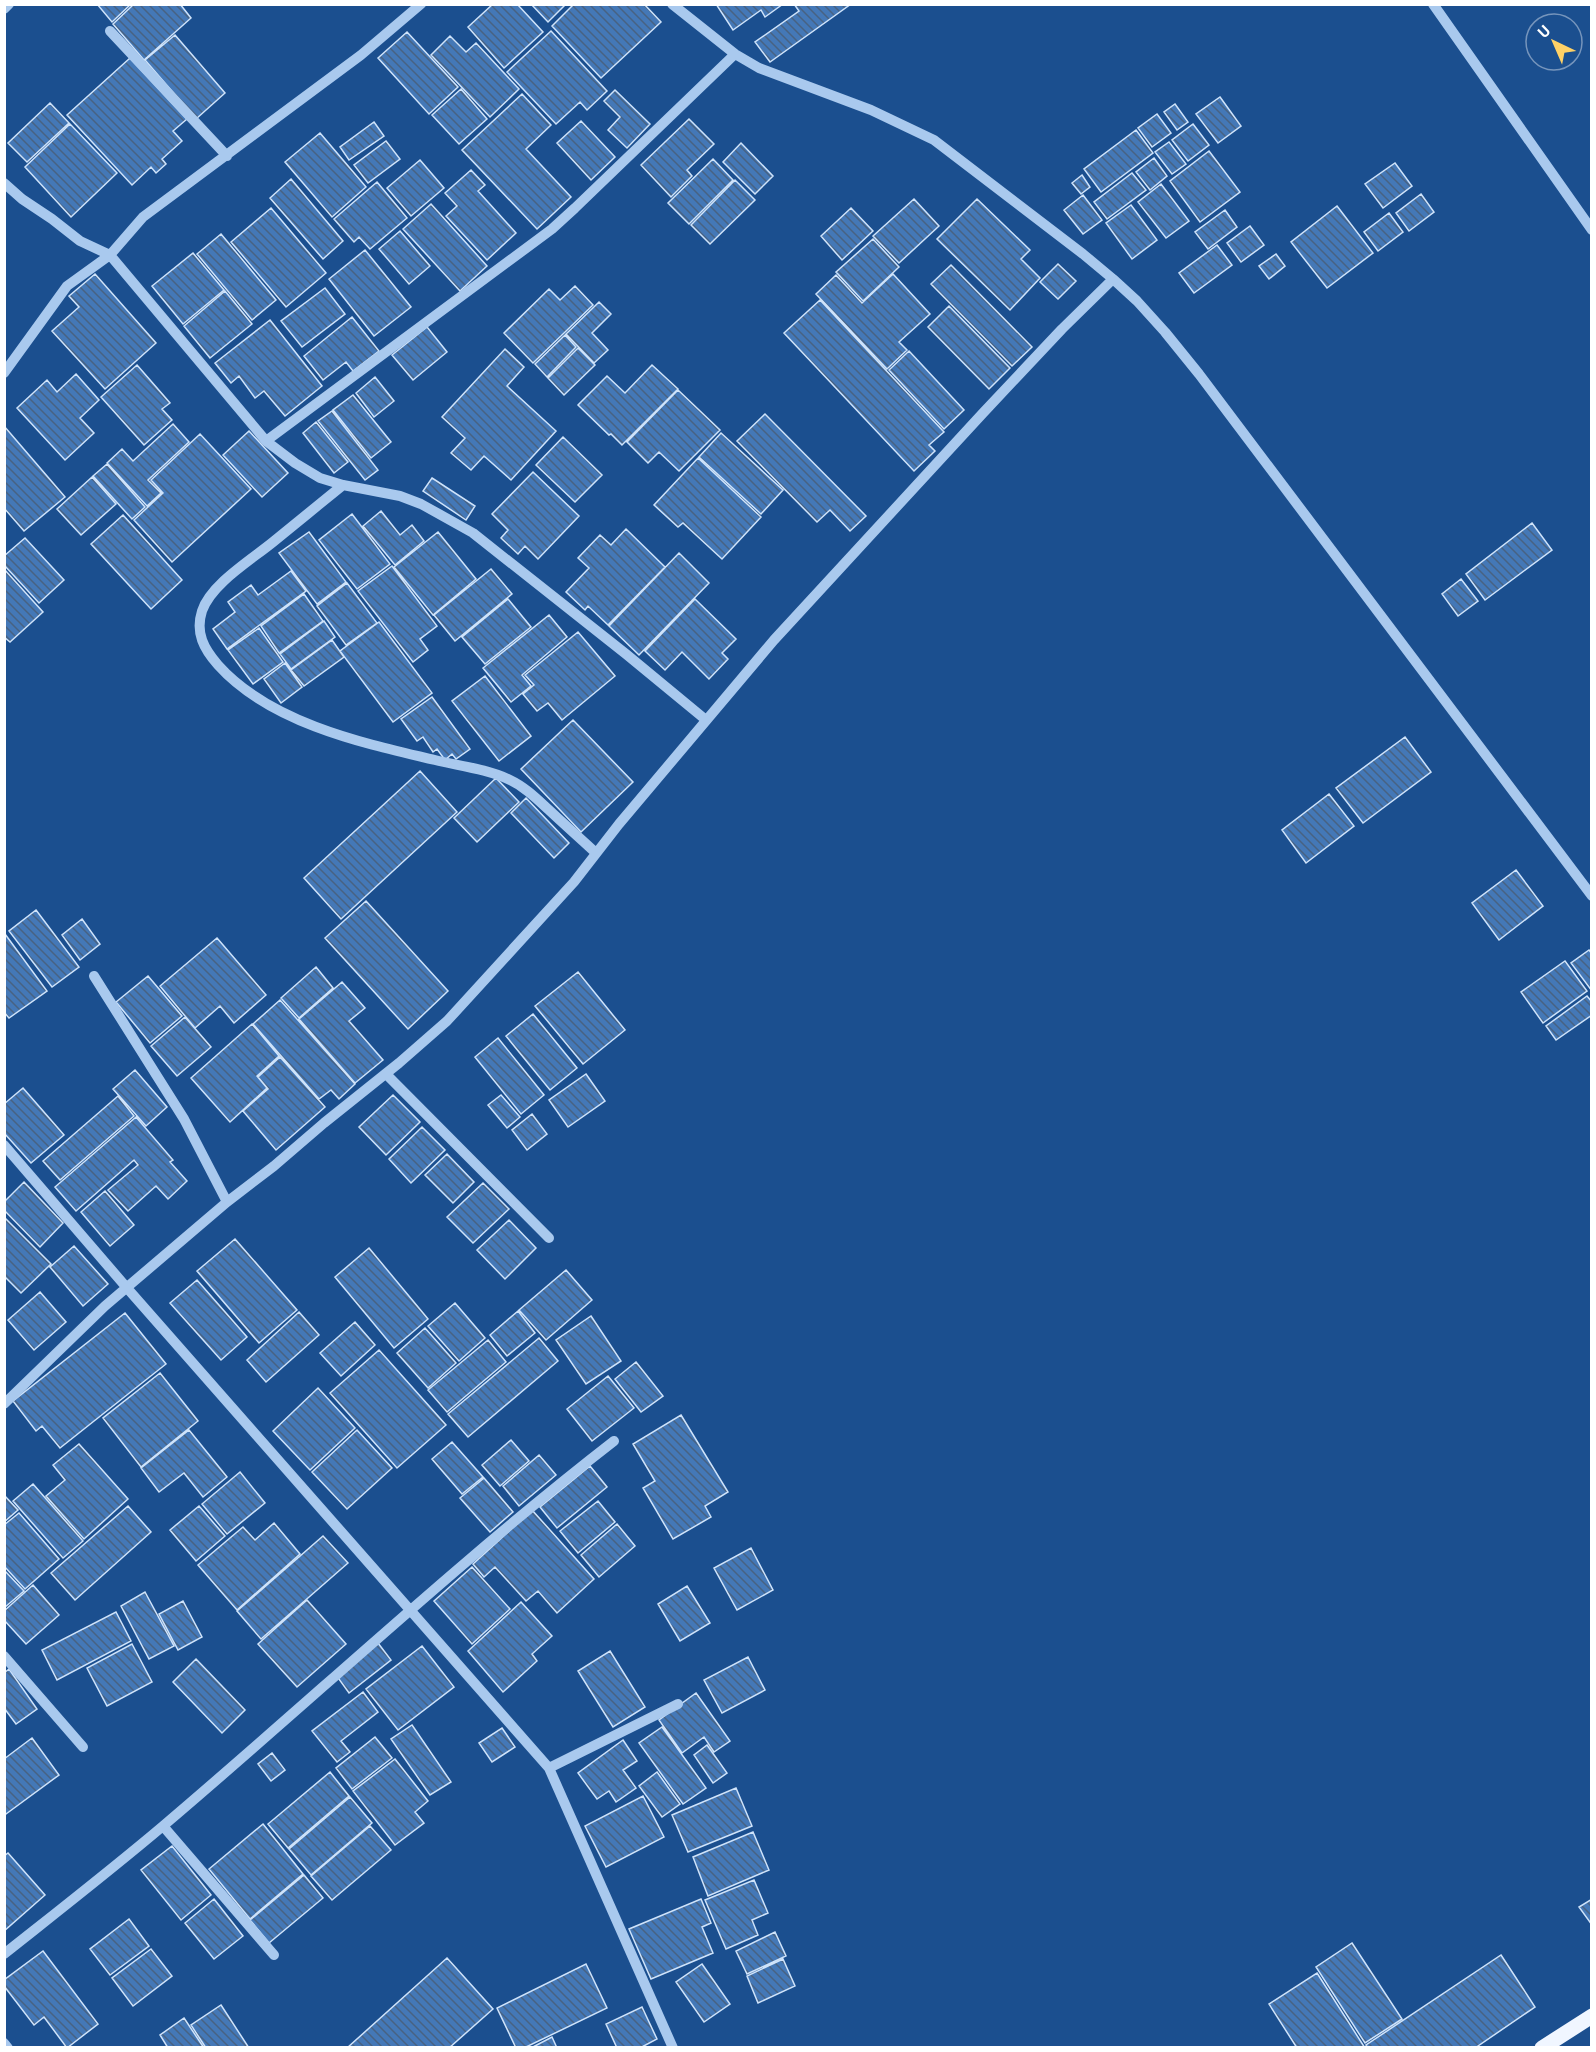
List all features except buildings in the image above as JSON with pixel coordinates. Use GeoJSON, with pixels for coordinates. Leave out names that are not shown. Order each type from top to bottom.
{"type":"FeatureCollection","features":[{"type":"Feature","properties":{"kind":"main road"},"geometry":{"type":"LineString","coordinates":[[1542,2048],[1592,2016]]}},
{"type":"Feature","properties":{"kind":"street"},"geometry":{"type":"LineString","coordinates":[[4,9],[9,4]]}},
{"type":"Feature","properties":{"kind":"street"},"geometry":{"type":"LineString","coordinates":[[4,373],[67,286],[110,255],[143,217],[361,56],[421,4]]}},
{"type":"Feature","properties":{"kind":"street"},"geometry":{"type":"LineString","coordinates":[[672,4],[735,54],[759,68],[871,110],[934,140],[1113,279],[1158,324],[1199,374],[1592,896]]}},
{"type":"Feature","properties":{"kind":"street"},"geometry":{"type":"LineString","coordinates":[[1433,4],[1592,230]]}},
{"type":"Feature","properties":{"kind":"street"},"geometry":{"type":"LineString","coordinates":[[110,31],[227,156]]}},
{"type":"Feature","properties":{"kind":"street"},"geometry":{"type":"LineString","coordinates":[[266,441],[552,229],[735,54]]}},
{"type":"Feature","properties":{"kind":"street"},"geometry":{"type":"LineString","coordinates":[[4,183],[80,241],[110,255],[266,441],[320,478],[400,496],[446,517],[473,534],[706,720]]}},
{"type":"Feature","properties":{"kind":"street"},"geometry":{"type":"LineString","coordinates":[[4,1404],[105,1306],[227,1202],[447,1022],[574,882],[619,824],[774,640],[936,463],[1062,329],[1113,279]]}},
{"type":"Feature","properties":{"kind":"street"},"geometry":{"type":"LineString","coordinates":[[344,485],[232,574],[212,594],[203,610],[199,626],[201,641],[210,656],[226,674],[252,695],[323,730],[391,750],[494,774],[517,783],[597,853]]}},
{"type":"Feature","properties":{"kind":"street"},"geometry":{"type":"LineString","coordinates":[[94,976],[184,1119],[227,1202]]}},
{"type":"Feature","properties":{"kind":"street"},"geometry":{"type":"LineString","coordinates":[[386,1074],[549,1238]]}},
{"type":"Feature","properties":{"kind":"street"},"geometry":{"type":"LineString","coordinates":[[6,1149],[549,1768],[673,2048]]}},
{"type":"Feature","properties":{"kind":"street"},"geometry":{"type":"LineString","coordinates":[[4,1954],[163,1826],[410,1609],[614,1441]]}},
{"type":"Feature","properties":{"kind":"street"},"geometry":{"type":"LineString","coordinates":[[4,1656],[83,1747]]}},
{"type":"Feature","properties":{"kind":"street"},"geometry":{"type":"LineString","coordinates":[[549,1768],[678,1704]]}},
{"type":"Feature","properties":{"kind":"street"},"geometry":{"type":"LineString","coordinates":[[163,1826],[274,1955]]}},
{"type":"Feature","properties":{"kind":"street"},"geometry":{"type":"LineString","coordinates":[[4,2043],[8,2048]]}}]}
